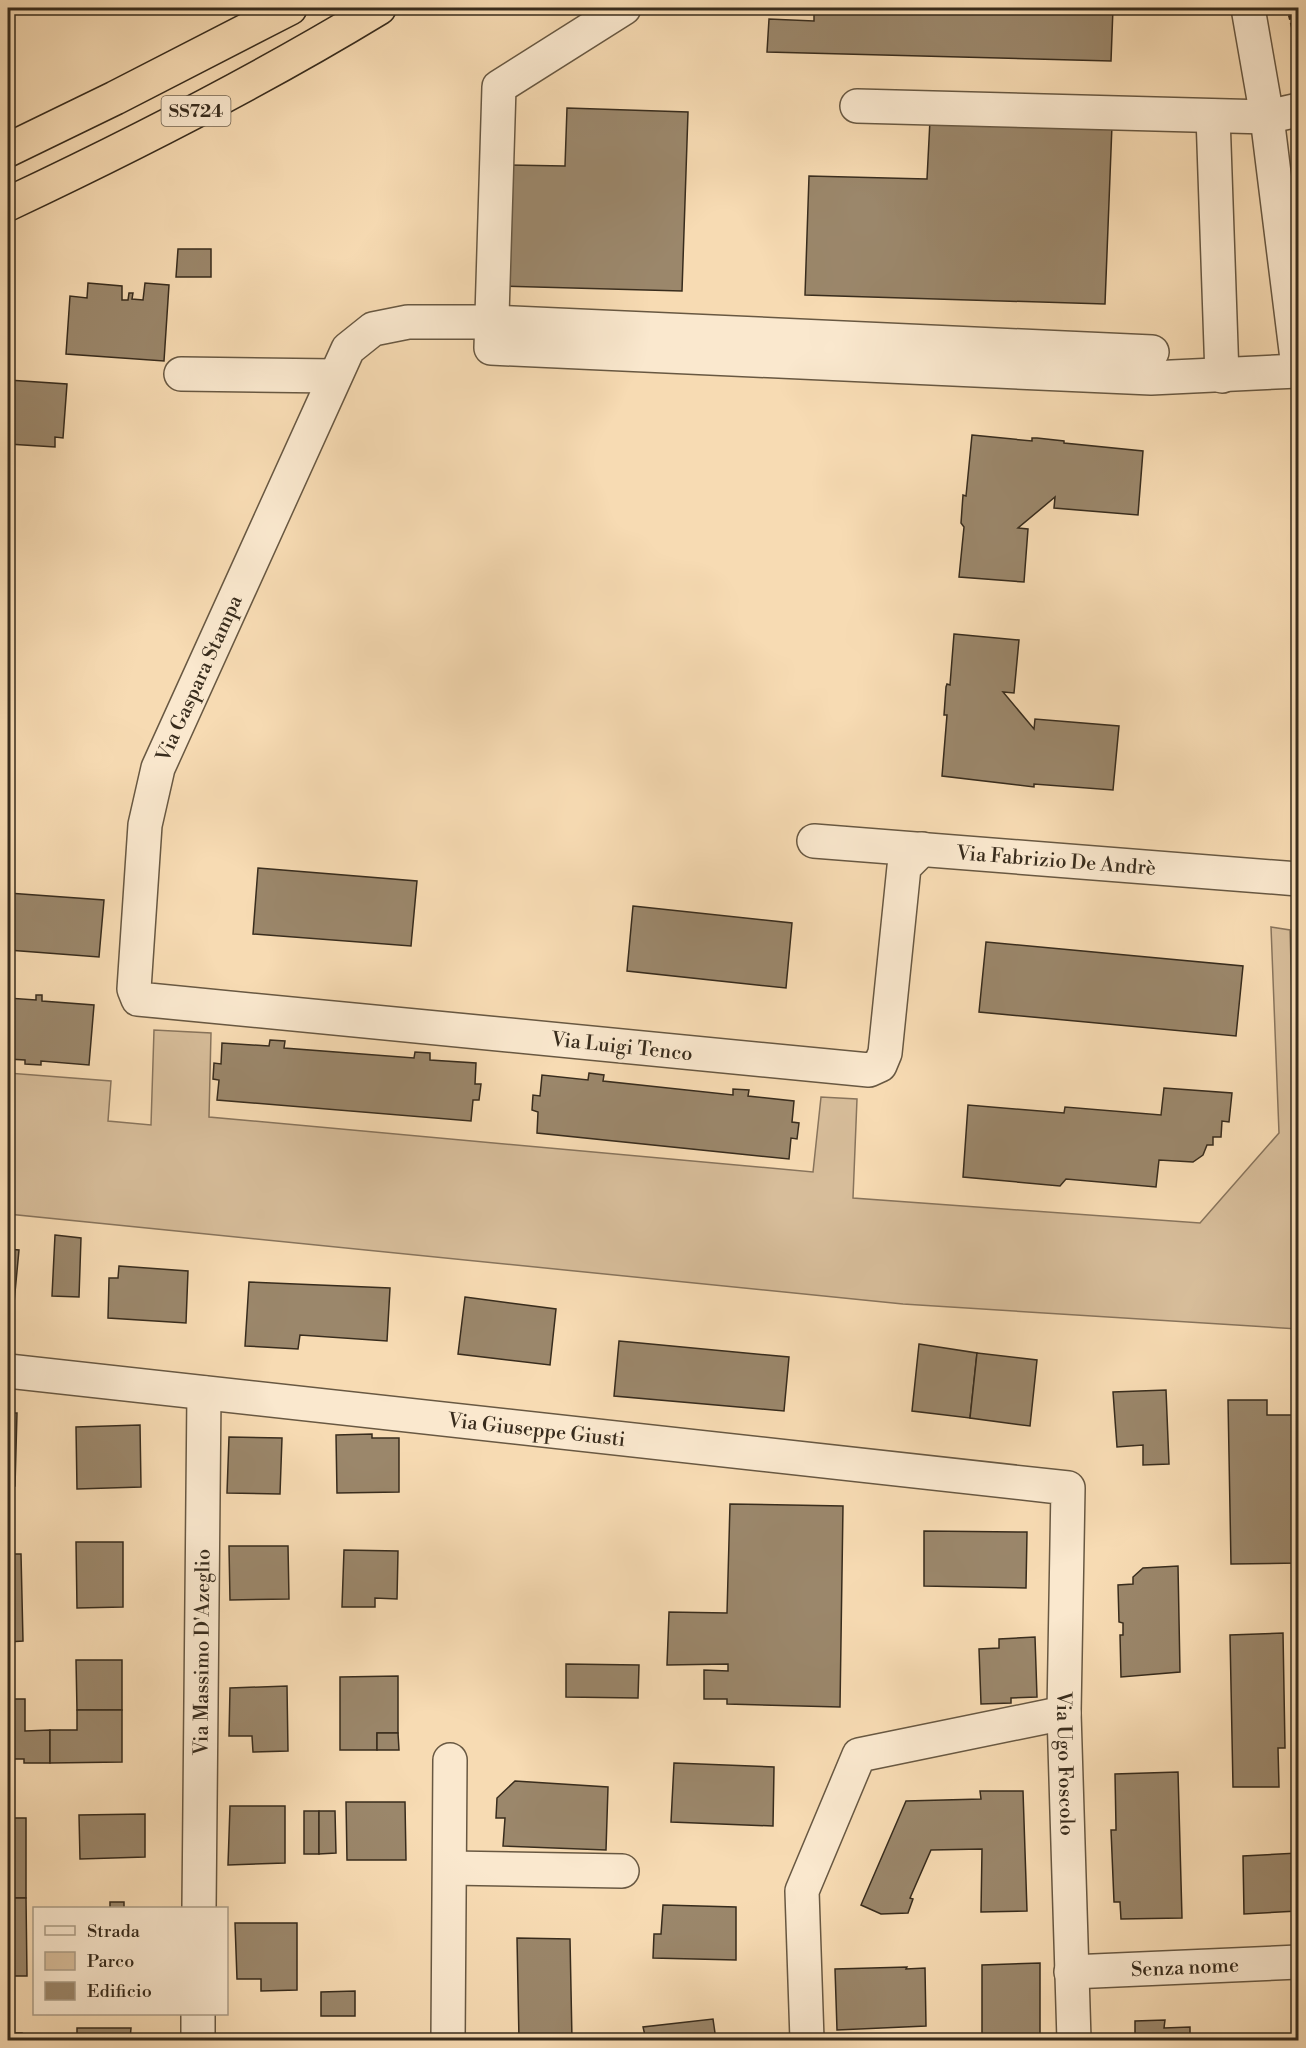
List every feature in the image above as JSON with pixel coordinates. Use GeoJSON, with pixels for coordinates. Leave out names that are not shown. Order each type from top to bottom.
{"type":"FeatureCollection","features":[{"type":"Feature","properties":{"kind":"highway","name":"SS724"},"geometry":{"type":"LineString","coordinates":[[8,150],[290,8]]}},
{"type":"Feature","properties":{"kind":"highway","name":"SS724"},"geometry":{"type":"LineString","coordinates":[[8,204],[133,145],[297,58],[379,8]]}},
{"type":"Feature","properties":{"kind":"street"},"geometry":{"type":"LineString","coordinates":[[491,335],[499,87],[624,8]]}},
{"type":"Feature","properties":{"kind":"street"},"geometry":{"type":"LineString","coordinates":[[1248,8],[1267,117],[1299,369]]}},
{"type":"Feature","properties":{"kind":"street"},"geometry":{"type":"LineString","coordinates":[[857,106],[1267,117],[1299,110]]}},
{"type":"Feature","properties":{"kind":"street"},"geometry":{"type":"LineString","coordinates":[[1213,116],[1222,376]]}},
{"type":"Feature","properties":{"kind":"street","name":"Via Gaspara Stampa"},"geometry":{"type":"LineString","coordinates":[[138,999],[134,990],[145,825],[158,768],[342,363],[373,329],[399,324],[491,335],[1152,365],[1222,376],[1299,369]]}},
{"type":"Feature","properties":{"kind":"street"},"geometry":{"type":"LineString","coordinates":[[182,374],[342,363]]}},
{"type":"Feature","properties":{"kind":"street","name":"Via Fabrizio De Andrè"},"geometry":{"type":"LineString","coordinates":[[814,841],[1299,879]]}},
{"type":"Feature","properties":{"kind":"street","name":"Via Luigi Tenco"},"geometry":{"type":"LineString","coordinates":[[138,999],[869,1070],[880,1065],[885,1053],[904,867],[922,849]]}},
{"type":"Feature","properties":{"kind":"street","name":"Via Giuseppe Giusti"},"geometry":{"type":"LineString","coordinates":[[8,1371],[1068,1488]]}},
{"type":"Feature","properties":{"kind":"street","name":"Via Massimo D'Azeglio"},"geometry":{"type":"LineString","coordinates":[[199,1907],[204,1393]]}},
{"type":"Feature","properties":{"kind":"street","name":"Via Ugo Foscolo"},"geometry":{"type":"LineString","coordinates":[[1068,1488],[1064,1713],[1074,2040]]}},
{"type":"Feature","properties":{"kind":"street"},"geometry":{"type":"LineString","coordinates":[[807,2040],[802,1891],[860,1755],[1064,1713]]}},
{"type":"Feature","properties":{"kind":"street"},"geometry":{"type":"LineString","coordinates":[[448,2040],[450,1760]]}},
{"type":"Feature","properties":{"kind":"street"},"geometry":{"type":"LineString","coordinates":[[450,1868],[622,1871]]}},
{"type":"Feature","properties":{"kind":"street","name":"Senza nome"},"geometry":{"type":"LineString","coordinates":[[1071,1972],[1299,1962]]}},
{"type":"Feature","properties":{"kind":"street"},"geometry":{"type":"LineString","coordinates":[[198,2015],[198,2040]]}},
{"type":"Feature","properties":{"kind":"path"},"geometry":{"type":"LineString","coordinates":[[1288,8],[1299,47]]}},
{"type":"Feature","properties":{"kind":"green space"},"geometry":{"type":"Polygon","coordinates":[[[1271,927],[1290,930],[1298,1199],[1298,1329],[903,1304],[8,1214],[8,1073],[111,1081],[108,1121],[151,1125],[154,1030],[211,1033],[209,1117],[813,1172],[821,1097],[857,1099],[853,1198],[1200,1223],[1279,1133],[1271,927]]]}},
{"type":"Feature","properties":{"kind":"building"},"geometry":{"type":"Polygon","coordinates":[[[814,8],[1113,8],[1111,61],[767,52],[769,19],[814,21],[814,8]]]}},
{"type":"Feature","properties":{"kind":"building"},"geometry":{"type":"Polygon","coordinates":[[[567,108],[688,112],[682,291],[502,286],[507,165],[565,166],[567,108]]]}},
{"type":"Feature","properties":{"kind":"building"},"geometry":{"type":"Polygon","coordinates":[[[930,120],[1112,125],[1105,304],[805,295],[809,176],[927,179],[930,120]]]}},
{"type":"Feature","properties":{"kind":"building"},"geometry":{"type":"Polygon","coordinates":[[[178,249],[211,249],[211,277],[176,277],[178,249]]]}},
{"type":"Feature","properties":{"kind":"building"},"geometry":{"type":"Polygon","coordinates":[[[88,283],[122,286],[122,300],[128,300],[129,293],[133,293],[132,299],[143,300],[145,283],[169,285],[164,361],[66,354],[70,296],[87,298],[88,283]]]}},
{"type":"Feature","properties":{"kind":"building"},"geometry":{"type":"Polygon","coordinates":[[[8,380],[67,384],[63,438],[55,437],[55,447],[8,444],[8,380]]]}},
{"type":"Feature","properties":{"kind":"building"},"geometry":{"type":"Polygon","coordinates":[[[972,435],[1032,441],[1032,438],[1037,438],[1143,451],[1138,515],[1054,508],[1055,497],[1018,528],[1028,529],[1024,582],[959,577],[964,527],[961,523],[963,495],[966,496],[972,435]]]}},
{"type":"Feature","properties":{"kind":"building"},"geometry":{"type":"Polygon","coordinates":[[[954,634],[1019,640],[1014,693],[1003,692],[1034,729],[1035,719],[1119,726],[1113,790],[1034,784],[1034,787],[942,776],[947,715],[944,715],[946,687],[947,684],[950,685],[954,634]]]}},
{"type":"Feature","properties":{"kind":"building"},"geometry":{"type":"Polygon","coordinates":[[[258,868],[417,881],[411,946],[253,934],[258,868]]]}},
{"type":"Feature","properties":{"kind":"building"},"geometry":{"type":"Polygon","coordinates":[[[8,893],[104,900],[99,957],[8,950],[8,893]]]}},
{"type":"Feature","properties":{"kind":"building"},"geometry":{"type":"Polygon","coordinates":[[[633,906],[792,923],[786,988],[627,971],[633,906]]]}},
{"type":"Feature","properties":{"kind":"building"},"geometry":{"type":"Polygon","coordinates":[[[986,942],[1243,966],[1236,1036],[979,1012],[986,942]]]}},
{"type":"Feature","properties":{"kind":"building"},"geometry":{"type":"Polygon","coordinates":[[[36,995],[42,995],[42,1001],[94,1005],[89,1065],[41,1061],[41,1065],[25,1064],[25,1060],[8,1059],[8,998],[36,1000],[36,995]]]}},
{"type":"Feature","properties":{"kind":"building"},"geometry":{"type":"Polygon","coordinates":[[[270,1040],[285,1041],[284,1048],[414,1058],[415,1052],[430,1053],[430,1060],[476,1063],[475,1084],[481,1084],[479,1100],[473,1100],[471,1121],[217,1100],[219,1080],[213,1079],[214,1063],[221,1064],[222,1043],[269,1046],[270,1040]]]}},
{"type":"Feature","properties":{"kind":"building"},"geometry":{"type":"Polygon","coordinates":[[[589,1073],[604,1075],[603,1081],[733,1095],[733,1089],[749,1090],[748,1096],[794,1101],[792,1122],[799,1123],[797,1139],[791,1138],[789,1159],[537,1133],[538,1112],[532,1110],[533,1095],[540,1096],[542,1075],[588,1080],[589,1073]]]}},
{"type":"Feature","properties":{"kind":"building"},"geometry":{"type":"Polygon","coordinates":[[[1164,1088],[1232,1093],[1229,1122],[1222,1121],[1221,1137],[1213,1137],[1213,1145],[1207,1145],[1203,1155],[1193,1162],[1159,1160],[1156,1187],[1066,1179],[1060,1186],[963,1177],[968,1105],[1064,1113],[1065,1107],[1161,1115],[1164,1088]]]}},
{"type":"Feature","properties":{"kind":"building"},"geometry":{"type":"Polygon","coordinates":[[[55,1235],[81,1238],[79,1297],[52,1296],[55,1235]]]}},
{"type":"Feature","properties":{"kind":"building"},"geometry":{"type":"Polygon","coordinates":[[[8,1249],[19,1250],[12,1324],[8,1323],[8,1249]]]}},
{"type":"Feature","properties":{"kind":"building"},"geometry":{"type":"Polygon","coordinates":[[[119,1266],[188,1271],[186,1323],[108,1318],[109,1278],[118,1278],[119,1266]]]}},
{"type":"Feature","properties":{"kind":"building"},"geometry":{"type":"Polygon","coordinates":[[[249,1282],[390,1288],[387,1341],[300,1335],[298,1349],[245,1346],[249,1282]]]}},
{"type":"Feature","properties":{"kind":"building"},"geometry":{"type":"Polygon","coordinates":[[[465,1297],[556,1309],[550,1365],[458,1354],[465,1297]]]}},
{"type":"Feature","properties":{"kind":"building"},"geometry":{"type":"Polygon","coordinates":[[[619,1341],[789,1357],[784,1411],[614,1396],[619,1341]]]}},
{"type":"Feature","properties":{"kind":"building"},"geometry":{"type":"Polygon","coordinates":[[[919,1344],[977,1353],[970,1418],[912,1411],[919,1344]]]}},
{"type":"Feature","properties":{"kind":"building"},"geometry":{"type":"Polygon","coordinates":[[[977,1353],[1037,1360],[1030,1426],[970,1418],[977,1353]]]}},
{"type":"Feature","properties":{"kind":"building"},"geometry":{"type":"Polygon","coordinates":[[[1166,1390],[1169,1464],[1143,1465],[1143,1445],[1117,1447],[1113,1392],[1166,1390]]]}},
{"type":"Feature","properties":{"kind":"building"},"geometry":{"type":"Polygon","coordinates":[[[1228,1400],[1267,1400],[1267,1415],[1297,1415],[1298,1563],[1231,1564],[1228,1400]]]}},
{"type":"Feature","properties":{"kind":"building"},"geometry":{"type":"Polygon","coordinates":[[[8,1413],[17,1413],[15,1486],[8,1486],[8,1413]]]}},
{"type":"Feature","properties":{"kind":"building"},"geometry":{"type":"Polygon","coordinates":[[[140,1425],[141,1487],[77,1489],[76,1427],[140,1425]]]}},
{"type":"Feature","properties":{"kind":"building"},"geometry":{"type":"Polygon","coordinates":[[[372,1434],[372,1438],[399,1438],[399,1492],[337,1493],[336,1435],[372,1434]]]}},
{"type":"Feature","properties":{"kind":"building"},"geometry":{"type":"Polygon","coordinates":[[[229,1437],[282,1438],[280,1494],[227,1493],[229,1437]]]}},
{"type":"Feature","properties":{"kind":"building"},"geometry":{"type":"Polygon","coordinates":[[[730,1504],[843,1506],[840,1707],[727,1704],[727,1699],[704,1699],[704,1670],[728,1671],[728,1664],[667,1665],[669,1612],[727,1613],[730,1504]]]}},
{"type":"Feature","properties":{"kind":"building"},"geometry":{"type":"Polygon","coordinates":[[[924,1531],[1027,1532],[1026,1588],[924,1586],[924,1531]]]}},
{"type":"Feature","properties":{"kind":"building"},"geometry":{"type":"Polygon","coordinates":[[[76,1542],[123,1542],[123,1607],[77,1608],[76,1542]]]}},
{"type":"Feature","properties":{"kind":"building"},"geometry":{"type":"Polygon","coordinates":[[[229,1546],[288,1546],[289,1599],[230,1600],[229,1546]]]}},
{"type":"Feature","properties":{"kind":"building"},"geometry":{"type":"Polygon","coordinates":[[[344,1550],[398,1551],[397,1599],[375,1598],[375,1607],[342,1607],[344,1550]]]}},
{"type":"Feature","properties":{"kind":"building"},"geometry":{"type":"Polygon","coordinates":[[[8,1554],[21,1554],[23,1641],[8,1642],[8,1554]]]}},
{"type":"Feature","properties":{"kind":"building"},"geometry":{"type":"Polygon","coordinates":[[[1178,1566],[1180,1672],[1121,1677],[1120,1635],[1123,1635],[1123,1623],[1119,1622],[1118,1585],[1133,1584],[1133,1577],[1143,1568],[1178,1566]]]}},
{"type":"Feature","properties":{"kind":"building"},"geometry":{"type":"Polygon","coordinates":[[[1283,1633],[1285,1748],[1278,1748],[1279,1787],[1233,1787],[1230,1635],[1283,1633]]]}},
{"type":"Feature","properties":{"kind":"building"},"geometry":{"type":"Polygon","coordinates":[[[1035,1637],[1037,1697],[1011,1698],[1011,1703],[981,1704],[979,1649],[999,1648],[999,1639],[1035,1637]]]}},
{"type":"Feature","properties":{"kind":"building"},"geometry":{"type":"Polygon","coordinates":[[[76,1660],[122,1660],[122,1710],[77,1710],[76,1660]]]}},
{"type":"Feature","properties":{"kind":"building"},"geometry":{"type":"Polygon","coordinates":[[[566,1664],[639,1665],[638,1698],[566,1697],[566,1664]]]}},
{"type":"Feature","properties":{"kind":"building"},"geometry":{"type":"Polygon","coordinates":[[[398,1676],[398,1733],[377,1733],[377,1750],[340,1750],[340,1677],[398,1676]]]}},
{"type":"Feature","properties":{"kind":"building"},"geometry":{"type":"Polygon","coordinates":[[[287,1686],[288,1751],[253,1752],[252,1736],[229,1736],[230,1688],[287,1686]]]}},
{"type":"Feature","properties":{"kind":"building"},"geometry":{"type":"Polygon","coordinates":[[[8,1699],[25,1699],[25,1731],[50,1730],[50,1763],[24,1763],[24,1759],[8,1759],[8,1699]]]}},
{"type":"Feature","properties":{"kind":"building"},"geometry":{"type":"Polygon","coordinates":[[[77,1710],[122,1710],[122,1762],[50,1763],[50,1730],[77,1730],[77,1710]]]}},
{"type":"Feature","properties":{"kind":"building"},"geometry":{"type":"Polygon","coordinates":[[[377,1733],[398,1733],[399,1750],[377,1750],[377,1733]]]}},
{"type":"Feature","properties":{"kind":"building"},"geometry":{"type":"Polygon","coordinates":[[[674,1763],[774,1767],[773,1826],[671,1822],[674,1763]]]}},
{"type":"Feature","properties":{"kind":"building"},"geometry":{"type":"Polygon","coordinates":[[[1178,1772],[1182,1918],[1121,1919],[1120,1902],[1114,1902],[1111,1830],[1116,1830],[1115,1774],[1178,1772]]]}},
{"type":"Feature","properties":{"kind":"building"},"geometry":{"type":"Polygon","coordinates":[[[515,1781],[608,1787],[606,1850],[503,1846],[505,1818],[496,1818],[497,1798],[515,1781]]]}},
{"type":"Feature","properties":{"kind":"building"},"geometry":{"type":"Polygon","coordinates":[[[980,1791],[1023,1791],[1027,1911],[981,1912],[982,1849],[931,1850],[910,1898],[913,1899],[908,1913],[881,1914],[861,1905],[906,1801],[981,1799],[980,1791]]]}},
{"type":"Feature","properties":{"kind":"building"},"geometry":{"type":"Polygon","coordinates":[[[346,1802],[405,1802],[406,1860],[347,1860],[346,1802]]]}},
{"type":"Feature","properties":{"kind":"building"},"geometry":{"type":"Polygon","coordinates":[[[230,1806],[285,1806],[285,1863],[228,1865],[230,1806]]]}},
{"type":"Feature","properties":{"kind":"building"},"geometry":{"type":"Polygon","coordinates":[[[304,1811],[319,1811],[319,1854],[304,1854],[304,1811]]]}},
{"type":"Feature","properties":{"kind":"building"},"geometry":{"type":"Polygon","coordinates":[[[319,1811],[335,1811],[336,1853],[319,1854],[319,1811]]]}},
{"type":"Feature","properties":{"kind":"building"},"geometry":{"type":"Polygon","coordinates":[[[145,1814],[145,1857],[80,1859],[79,1815],[145,1814]]]}},
{"type":"Feature","properties":{"kind":"building"},"geometry":{"type":"Polygon","coordinates":[[[8,1818],[26,1818],[26,1898],[8,1898],[8,1818]]]}},
{"type":"Feature","properties":{"kind":"building"},"geometry":{"type":"Polygon","coordinates":[[[1298,1853],[1298,1911],[1244,1914],[1243,1856],[1298,1853]]]}},
{"type":"Feature","properties":{"kind":"building"},"geometry":{"type":"Polygon","coordinates":[[[8,1898],[26,1898],[27,1976],[8,1976],[8,1898]]]}},
{"type":"Feature","properties":{"kind":"building"},"geometry":{"type":"Polygon","coordinates":[[[110,1902],[124,1902],[124,1907],[110,1907],[110,1902]]]}},
{"type":"Feature","properties":{"kind":"building"},"geometry":{"type":"Polygon","coordinates":[[[663,1905],[736,1907],[736,1960],[653,1958],[654,1934],[661,1934],[663,1905]]]}},
{"type":"Feature","properties":{"kind":"building"},"geometry":{"type":"Polygon","coordinates":[[[235,1923],[297,1923],[297,1990],[261,1991],[261,1979],[237,1979],[235,1923]]]}},
{"type":"Feature","properties":{"kind":"building"},"geometry":{"type":"Polygon","coordinates":[[[517,1938],[570,1939],[572,2040],[519,2040],[517,1938]]]}},
{"type":"Feature","properties":{"kind":"building"},"geometry":{"type":"Polygon","coordinates":[[[1040,1963],[1040,2040],[982,2040],[982,1965],[1040,1963]]]}},
{"type":"Feature","properties":{"kind":"building"},"geometry":{"type":"Polygon","coordinates":[[[907,1967],[906,1969],[925,1968],[926,2026],[837,2030],[835,1969],[907,1967]]]}},
{"type":"Feature","properties":{"kind":"building"},"geometry":{"type":"Polygon","coordinates":[[[355,1991],[355,2016],[321,2016],[321,1992],[355,1991]]]}},
{"type":"Feature","properties":{"kind":"building"},"geometry":{"type":"Polygon","coordinates":[[[713,2019],[716,2040],[646,2040],[643,2027],[713,2019]]]}},
{"type":"Feature","properties":{"kind":"building"},"geometry":{"type":"Polygon","coordinates":[[[1165,2020],[1164,2028],[1190,2027],[1190,2040],[1135,2040],[1135,2021],[1165,2020]]]}},
{"type":"Feature","properties":{"kind":"building"},"geometry":{"type":"Polygon","coordinates":[[[77,2028],[131,2028],[130,2040],[77,2040],[77,2028]]]}},
{"type":"Feature","properties":{"kind":"building"},"geometry":{"type":"Polygon","coordinates":[[[8,2033],[22,2033],[22,2040],[8,2040],[8,2033]]]}}]}
